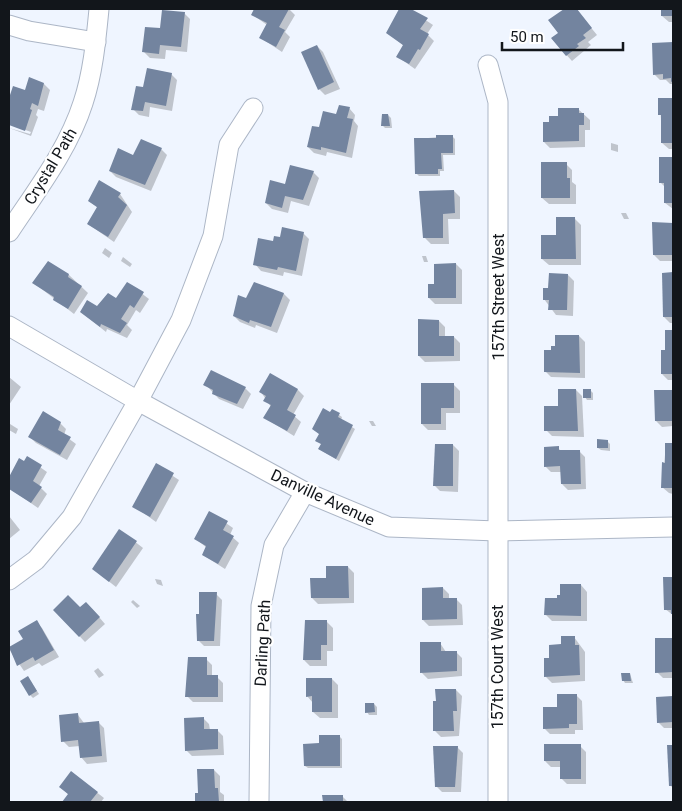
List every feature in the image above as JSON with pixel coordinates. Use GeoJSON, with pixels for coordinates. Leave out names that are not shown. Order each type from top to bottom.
{"type":"FeatureCollection","features":[{"type":"Feature","properties":{"kind":"street","name":"Crystal Path"},"geometry":{"type":"LineString","coordinates":[[9,232],[58,157],[73,129],[84,102],[96,42],[99,9]]}},
{"type":"Feature","properties":{"kind":"street"},"geometry":{"type":"LineString","coordinates":[[9,25],[29,31],[96,42]]}},
{"type":"Feature","properties":{"kind":"street","name":"157th Street West"},"geometry":{"type":"LineString","coordinates":[[488,65],[498,102],[497,531]]}},
{"type":"Feature","properties":{"kind":"street"},"geometry":{"type":"LineString","coordinates":[[9,580],[36,560],[72,517],[138,401],[181,320],[201,273],[215,228],[229,145],[253,108]]}},
{"type":"Feature","properties":{"kind":"street","name":"Danville Avenue"},"geometry":{"type":"LineString","coordinates":[[9,326],[138,401],[306,492],[389,527],[497,531],[673,526]]}},
{"type":"Feature","properties":{"kind":"street","name":"Darling Path"},"geometry":{"type":"LineString","coordinates":[[259,802],[261,606],[274,545],[306,492]]}},
{"type":"Feature","properties":{"kind":"street","name":"157th Court West"},"geometry":{"type":"LineString","coordinates":[[497,531],[498,802]]}},
{"type":"Feature","properties":{"kind":"building"},"geometry":{"type":"Polygon","coordinates":[[[254,9],[289,9],[279,27],[285,30],[276,47],[259,38],[267,23],[251,15],[254,9]]]}},
{"type":"Feature","properties":{"kind":"building"},"geometry":{"type":"Polygon","coordinates":[[[399,9],[411,9],[428,18],[420,29],[429,34],[409,64],[396,57],[403,45],[386,33],[399,9]]]}},
{"type":"Feature","properties":{"kind":"building"},"geometry":{"type":"Polygon","coordinates":[[[564,9],[577,9],[592,28],[583,35],[586,38],[577,44],[579,46],[566,56],[551,38],[558,33],[548,20],[564,9]]]}},
{"type":"Feature","properties":{"kind":"building"},"geometry":{"type":"Polygon","coordinates":[[[661,9],[673,9],[673,16],[661,16],[661,9]]]}},
{"type":"Feature","properties":{"kind":"building"},"geometry":{"type":"Polygon","coordinates":[[[162,10],[185,12],[181,47],[160,45],[159,54],[142,52],[145,27],[160,28],[162,10]]]}},
{"type":"Feature","properties":{"kind":"building"},"geometry":{"type":"Polygon","coordinates":[[[673,42],[673,81],[671,82],[671,78],[663,79],[663,74],[653,75],[652,43],[673,42]]]}},
{"type":"Feature","properties":{"kind":"building"},"geometry":{"type":"Polygon","coordinates":[[[317,45],[334,82],[318,90],[301,52],[317,45]]]}},
{"type":"Feature","properties":{"kind":"building"},"geometry":{"type":"Polygon","coordinates":[[[147,68],[172,73],[166,106],[145,102],[143,111],[131,110],[136,86],[143,87],[147,68]]]}},
{"type":"Feature","properties":{"kind":"building"},"geometry":{"type":"Polygon","coordinates":[[[29,77],[44,83],[38,106],[32,103],[30,109],[32,110],[25,131],[9,125],[9,98],[13,86],[25,90],[29,77]]]}},
{"type":"Feature","properties":{"kind":"building"},"geometry":{"type":"Polygon","coordinates":[[[658,98],[673,98],[673,143],[661,143],[661,115],[658,115],[658,98]]]}},
{"type":"Feature","properties":{"kind":"building"},"geometry":{"type":"Polygon","coordinates":[[[339,105],[350,107],[347,118],[353,119],[346,153],[321,147],[321,150],[307,147],[312,126],[319,127],[323,111],[336,114],[339,105]]]}},
{"type":"Feature","properties":{"kind":"building"},"geometry":{"type":"Polygon","coordinates":[[[558,108],[579,108],[579,113],[584,113],[584,125],[579,125],[579,141],[543,142],[543,122],[549,122],[549,116],[558,116],[558,108]]]}},
{"type":"Feature","properties":{"kind":"building"},"geometry":{"type":"Polygon","coordinates":[[[382,114],[388,114],[390,126],[381,126],[382,114]]]}},
{"type":"Feature","properties":{"kind":"building"},"geometry":{"type":"Polygon","coordinates":[[[436,135],[453,135],[453,153],[441,153],[442,169],[438,169],[438,174],[415,174],[414,138],[436,138],[436,135]]]}},
{"type":"Feature","properties":{"kind":"building"},"geometry":{"type":"Polygon","coordinates":[[[141,139],[162,148],[145,185],[109,171],[118,148],[133,155],[141,139]]]}},
{"type":"Feature","properties":{"kind":"building"},"geometry":{"type":"Polygon","coordinates":[[[659,157],[673,157],[673,203],[664,203],[664,183],[659,183],[659,157]]]}},
{"type":"Feature","properties":{"kind":"building"},"geometry":{"type":"Polygon","coordinates":[[[541,162],[567,162],[567,178],[570,178],[570,198],[541,198],[541,162]]]}},
{"type":"Feature","properties":{"kind":"building"},"geometry":{"type":"Polygon","coordinates":[[[290,165],[314,171],[303,200],[285,196],[282,208],[265,203],[270,180],[285,184],[290,165]]]}},
{"type":"Feature","properties":{"kind":"building"},"geometry":{"type":"Polygon","coordinates":[[[99,180],[121,193],[118,197],[127,205],[108,237],[87,224],[97,207],[88,201],[99,180]]]}},
{"type":"Feature","properties":{"kind":"building"},"geometry":{"type":"Polygon","coordinates":[[[454,190],[455,213],[443,214],[443,238],[423,238],[419,191],[454,190]]]}},
{"type":"Feature","properties":{"kind":"building"},"geometry":{"type":"Polygon","coordinates":[[[556,217],[575,217],[576,259],[541,259],[541,235],[556,235],[556,217]]]}},
{"type":"Feature","properties":{"kind":"building"},"geometry":{"type":"Polygon","coordinates":[[[652,222],[673,223],[673,255],[653,255],[652,222]]]}},
{"type":"Feature","properties":{"kind":"building"},"geometry":{"type":"Polygon","coordinates":[[[282,227],[304,232],[296,271],[278,267],[277,270],[253,265],[258,238],[273,241],[274,236],[280,237],[282,227]]]}},
{"type":"Feature","properties":{"kind":"building"},"geometry":{"type":"Polygon","coordinates":[[[48,261],[69,274],[68,277],[82,286],[68,309],[53,300],[54,297],[32,283],[48,261]]]}},
{"type":"Feature","properties":{"kind":"building"},"geometry":{"type":"Polygon","coordinates":[[[456,263],[456,298],[428,298],[428,284],[434,284],[434,264],[456,263]]]}},
{"type":"Feature","properties":{"kind":"building"},"geometry":{"type":"Polygon","coordinates":[[[673,272],[673,317],[663,317],[662,273],[673,272]]]}},
{"type":"Feature","properties":{"kind":"building"},"geometry":{"type":"Polygon","coordinates":[[[549,273],[568,274],[567,310],[548,310],[549,300],[543,300],[543,288],[548,288],[549,273]]]}},
{"type":"Feature","properties":{"kind":"building"},"geometry":{"type":"Polygon","coordinates":[[[127,282],[144,292],[134,308],[130,305],[121,319],[127,323],[120,333],[101,324],[100,327],[80,312],[87,300],[97,306],[108,293],[116,298],[127,282]]]}},
{"type":"Feature","properties":{"kind":"building"},"geometry":{"type":"Polygon","coordinates":[[[254,282],[284,293],[271,327],[250,320],[249,323],[233,316],[238,295],[246,298],[254,282]]]}},
{"type":"Feature","properties":{"kind":"building"},"geometry":{"type":"Polygon","coordinates":[[[418,319],[439,320],[439,336],[454,336],[454,356],[418,356],[418,319]]]}},
{"type":"Feature","properties":{"kind":"building"},"geometry":{"type":"Polygon","coordinates":[[[665,330],[673,330],[673,374],[661,374],[661,350],[665,350],[665,330]]]}},
{"type":"Feature","properties":{"kind":"building"},"geometry":{"type":"Polygon","coordinates":[[[555,335],[579,335],[580,373],[544,372],[544,350],[551,350],[551,346],[555,346],[555,335]]]}},
{"type":"Feature","properties":{"kind":"building"},"geometry":{"type":"Polygon","coordinates":[[[211,370],[246,387],[237,404],[212,394],[213,390],[203,385],[211,370]]]}},
{"type":"Feature","properties":{"kind":"building"},"geometry":{"type":"Polygon","coordinates":[[[270,373],[298,389],[287,410],[296,415],[287,431],[263,418],[271,405],[263,401],[266,396],[259,392],[270,373]]]}},
{"type":"Feature","properties":{"kind":"building"},"geometry":{"type":"Polygon","coordinates":[[[421,383],[454,383],[454,408],[441,408],[441,424],[421,424],[421,383]]]}},
{"type":"Feature","properties":{"kind":"building"},"geometry":{"type":"Polygon","coordinates":[[[558,389],[576,389],[578,431],[544,431],[544,406],[558,406],[558,389]]]}},
{"type":"Feature","properties":{"kind":"building"},"geometry":{"type":"Polygon","coordinates":[[[583,389],[591,389],[591,398],[583,398],[583,389]]]}},
{"type":"Feature","properties":{"kind":"building"},"geometry":{"type":"Polygon","coordinates":[[[654,390],[673,390],[673,421],[655,421],[654,390]]]}},
{"type":"Feature","properties":{"kind":"building"},"geometry":{"type":"Polygon","coordinates":[[[323,408],[330,412],[332,409],[340,413],[338,417],[353,425],[336,459],[318,449],[321,444],[315,441],[319,434],[312,429],[323,408]]]}},
{"type":"Feature","properties":{"kind":"building"},"geometry":{"type":"Polygon","coordinates":[[[43,411],[61,422],[58,430],[71,437],[60,455],[28,437],[43,411]]]}},
{"type":"Feature","properties":{"kind":"building"},"geometry":{"type":"Polygon","coordinates":[[[597,439],[608,440],[608,448],[597,448],[597,439]]]}},
{"type":"Feature","properties":{"kind":"building"},"geometry":{"type":"Polygon","coordinates":[[[665,443],[673,443],[673,488],[661,488],[662,462],[665,463],[665,443]]]}},
{"type":"Feature","properties":{"kind":"building"},"geometry":{"type":"Polygon","coordinates":[[[435,444],[453,444],[453,486],[433,486],[435,444]]]}},
{"type":"Feature","properties":{"kind":"building"},"geometry":{"type":"Polygon","coordinates":[[[559,446],[559,450],[580,450],[581,484],[561,484],[560,466],[544,467],[544,447],[559,446]]]}},
{"type":"Feature","properties":{"kind":"building"},"geometry":{"type":"Polygon","coordinates":[[[27,456],[42,465],[33,481],[42,487],[31,503],[9,489],[9,477],[19,458],[24,461],[27,456]]]}},
{"type":"Feature","properties":{"kind":"building"},"geometry":{"type":"Polygon","coordinates":[[[156,463],[174,473],[150,517],[132,507],[156,463]]]}},
{"type":"Feature","properties":{"kind":"building"},"geometry":{"type":"Polygon","coordinates":[[[209,511],[228,521],[223,530],[234,536],[218,564],[202,555],[206,546],[194,539],[209,511]]]}},
{"type":"Feature","properties":{"kind":"building"},"geometry":{"type":"Polygon","coordinates":[[[119,529],[137,541],[109,582],[92,569],[119,529]]]}},
{"type":"Feature","properties":{"kind":"building"},"geometry":{"type":"Polygon","coordinates":[[[326,566],[348,566],[349,598],[311,598],[310,578],[326,578],[326,566]]]}},
{"type":"Feature","properties":{"kind":"building"},"geometry":{"type":"Polygon","coordinates":[[[663,577],[673,577],[673,614],[671,614],[671,610],[664,610],[663,577]]]}},
{"type":"Feature","properties":{"kind":"building"},"geometry":{"type":"Polygon","coordinates":[[[560,584],[581,584],[581,616],[544,615],[545,598],[557,598],[557,595],[560,595],[560,584]]]}},
{"type":"Feature","properties":{"kind":"building"},"geometry":{"type":"Polygon","coordinates":[[[443,587],[443,598],[457,598],[457,619],[422,620],[422,588],[443,587]]]}},
{"type":"Feature","properties":{"kind":"building"},"geometry":{"type":"Polygon","coordinates":[[[199,592],[217,592],[214,641],[197,641],[196,614],[199,614],[199,592]]]}},
{"type":"Feature","properties":{"kind":"building"},"geometry":{"type":"Polygon","coordinates":[[[68,595],[80,607],[86,602],[100,617],[79,637],[53,610],[68,595]]]}},
{"type":"Feature","properties":{"kind":"building"},"geometry":{"type":"Polygon","coordinates":[[[37,620],[54,650],[35,661],[33,657],[17,666],[9,647],[23,639],[18,631],[37,620]]]}},
{"type":"Feature","properties":{"kind":"building"},"geometry":{"type":"Polygon","coordinates":[[[305,620],[327,620],[327,645],[321,645],[321,660],[303,660],[305,620]]]}},
{"type":"Feature","properties":{"kind":"building"},"geometry":{"type":"Polygon","coordinates":[[[561,636],[575,636],[575,645],[579,645],[580,675],[544,677],[544,658],[549,658],[549,645],[561,644],[561,636]]]}},
{"type":"Feature","properties":{"kind":"building"},"geometry":{"type":"Polygon","coordinates":[[[655,638],[673,638],[673,672],[655,673],[655,638]]]}},
{"type":"Feature","properties":{"kind":"building"},"geometry":{"type":"Polygon","coordinates":[[[420,642],[441,642],[441,651],[457,651],[457,671],[420,673],[420,642]]]}},
{"type":"Feature","properties":{"kind":"building"},"geometry":{"type":"Polygon","coordinates":[[[188,657],[207,657],[207,675],[218,675],[218,697],[185,697],[188,657]]]}},
{"type":"Feature","properties":{"kind":"building"},"geometry":{"type":"Polygon","coordinates":[[[621,673],[630,673],[631,681],[622,681],[621,673]]]}},
{"type":"Feature","properties":{"kind":"building"},"geometry":{"type":"Polygon","coordinates":[[[28,676],[37,691],[29,696],[20,681],[28,676]]]}},
{"type":"Feature","properties":{"kind":"building"},"geometry":{"type":"Polygon","coordinates":[[[306,678],[332,678],[332,712],[312,712],[312,696],[306,697],[306,678]]]}},
{"type":"Feature","properties":{"kind":"building"},"geometry":{"type":"Polygon","coordinates":[[[435,689],[456,689],[457,711],[453,711],[454,731],[433,731],[433,701],[436,701],[435,689]]]}},
{"type":"Feature","properties":{"kind":"building"},"geometry":{"type":"Polygon","coordinates":[[[557,694],[577,694],[577,724],[569,724],[569,728],[543,729],[543,707],[557,707],[557,694]]]}},
{"type":"Feature","properties":{"kind":"building"},"geometry":{"type":"Polygon","coordinates":[[[673,696],[673,722],[657,723],[656,697],[673,696]]]}},
{"type":"Feature","properties":{"kind":"building"},"geometry":{"type":"Polygon","coordinates":[[[365,703],[374,703],[375,712],[365,713],[365,703]]]}},
{"type":"Feature","properties":{"kind":"building"},"geometry":{"type":"Polygon","coordinates":[[[78,713],[79,723],[99,721],[102,756],[80,758],[78,740],[61,742],[59,715],[78,713]]]}},
{"type":"Feature","properties":{"kind":"building"},"geometry":{"type":"Polygon","coordinates":[[[204,717],[204,729],[218,729],[218,749],[185,751],[184,718],[204,717]]]}},
{"type":"Feature","properties":{"kind":"building"},"geometry":{"type":"Polygon","coordinates":[[[319,735],[340,735],[340,766],[304,766],[303,744],[319,743],[319,735]]]}},
{"type":"Feature","properties":{"kind":"building"},"geometry":{"type":"Polygon","coordinates":[[[544,744],[581,744],[581,779],[560,779],[560,761],[544,761],[544,744]]]}},
{"type":"Feature","properties":{"kind":"building"},"geometry":{"type":"Polygon","coordinates":[[[667,745],[673,745],[673,786],[669,786],[667,745]]]}},
{"type":"Feature","properties":{"kind":"building"},"geometry":{"type":"Polygon","coordinates":[[[433,746],[458,746],[455,787],[435,787],[433,746]]]}},
{"type":"Feature","properties":{"kind":"building"},"geometry":{"type":"Polygon","coordinates":[[[197,769],[214,769],[215,788],[218,788],[219,802],[195,802],[195,793],[198,793],[197,769]]]}},
{"type":"Feature","properties":{"kind":"building"},"geometry":{"type":"Polygon","coordinates":[[[71,771],[98,792],[90,802],[62,802],[68,794],[59,787],[71,771]]]}},
{"type":"Feature","properties":{"kind":"building"},"geometry":{"type":"Polygon","coordinates":[[[322,795],[343,795],[343,802],[323,802],[322,795]]]}}]}
